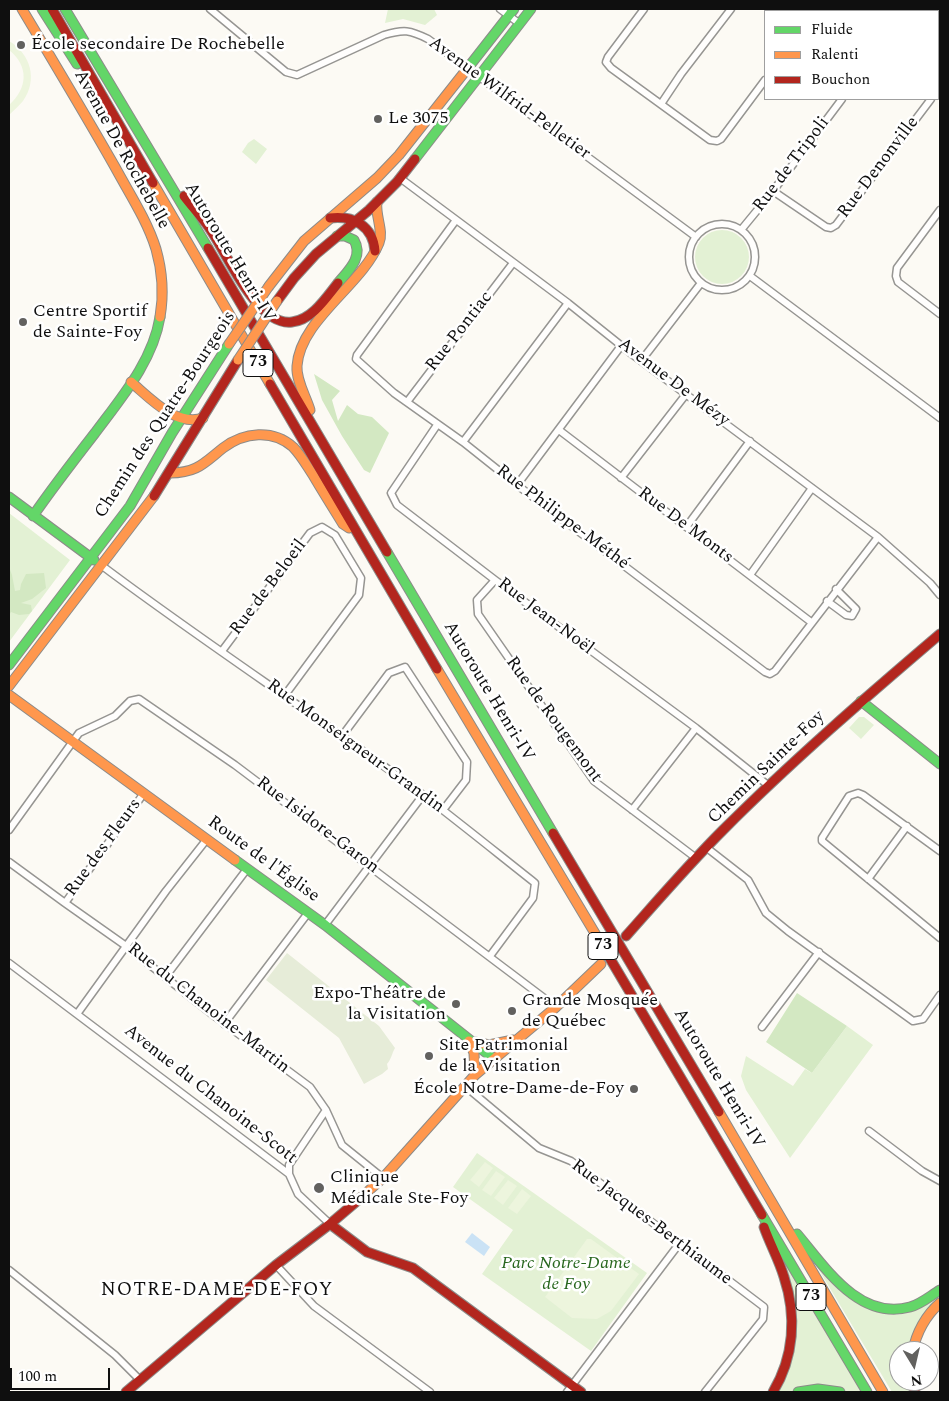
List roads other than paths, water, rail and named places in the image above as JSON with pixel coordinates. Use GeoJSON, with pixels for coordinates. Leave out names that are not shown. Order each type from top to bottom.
{"type":"FeatureCollection","features":[{"type":"Feature","properties":{"kind":"main road","name":"Avenue De Rochebelle"},"geometry":{"type":"LineString","coordinates":[[22,9],[144,221],[156,250],[161,279],[161,310],[158,328],[153,345],[143,366],[32,516]]}},
{"type":"Feature","properties":{"kind":"main road"},"geometry":{"type":"LineString","coordinates":[[42,9],[64,47],[110,111]]}},
{"type":"Feature","properties":{"kind":"main road","name":"Autoroute Henri-IV"},"geometry":{"type":"LineString","coordinates":[[52,9],[357,533],[867,1392]]}},
{"type":"Feature","properties":{"kind":"main road","name":"Autoroute Henri-IV"},"geometry":{"type":"LineString","coordinates":[[65,9],[312,422],[565,855],[782,1218],[883,1392]]}},
{"type":"Feature","properties":{"kind":"main road","name":"Chemin des Quatre-Bourgeois"},"geometry":{"type":"LineString","coordinates":[[9,686],[159,490],[238,360],[278,301],[308,262],[377,202],[400,178],[531,9]]}},
{"type":"Feature","properties":{"kind":"main road","name":"Chemin des Quatre-Bourgeois"},"geometry":{"type":"LineString","coordinates":[[9,665],[130,506],[181,418],[269,286],[304,241],[377,178],[399,155],[512,12]]}},
{"type":"Feature","properties":{"kind":"main road"},"geometry":{"type":"LineString","coordinates":[[154,160],[210,230],[259,306],[272,318],[290,322],[309,316],[347,272],[357,255],[357,245],[350,238],[337,236]]}},
{"type":"Feature","properties":{"kind":"main road"},"geometry":{"type":"LineString","coordinates":[[312,422],[309,406],[298,376],[298,358],[309,334],[375,251],[382,233],[375,215],[377,202]]}},
{"type":"Feature","properties":{"kind":"main road"},"geometry":{"type":"LineString","coordinates":[[330,218],[344,216],[356,220],[371,234],[375,244],[375,251]]}},
{"type":"Feature","properties":{"kind":"main road"},"geometry":{"type":"LineString","coordinates":[[131,382],[155,402],[181,418],[192,420],[203,418]]}},
{"type":"Feature","properties":{"kind":"main road"},"geometry":{"type":"LineString","coordinates":[[170,473],[189,473],[202,467],[231,443],[242,437],[270,434],[286,442],[297,452],[343,524],[357,533]]}},
{"type":"Feature","properties":{"kind":"main road"},"geometry":{"type":"LineString","coordinates":[[9,497],[32,516],[101,565]]}},
{"type":"Feature","properties":{"kind":"main road","name":"Chemin Sainte-Foy"},"geometry":{"type":"LineString","coordinates":[[626,936],[696,858],[769,786],[861,701],[940,634]]}},
{"type":"Feature","properties":{"kind":"main road","name":"Route de l'Église"},"geometry":{"type":"LineString","coordinates":[[9,695],[325,925],[494,1059]]}},
{"type":"Feature","properties":{"kind":"main road"},"geometry":{"type":"LineString","coordinates":[[861,701],[940,764]]}},
{"type":"Feature","properties":{"kind":"main road"},"geometry":{"type":"LineString","coordinates":[[126,1392],[276,1265],[330,1224],[383,1178],[475,1075],[556,1007],[601,964]]}},
{"type":"Feature","properties":{"kind":"main road"},"geometry":{"type":"LineString","coordinates":[[468,1039],[480,1045],[502,1044],[518,1038]]}},
{"type":"Feature","properties":{"kind":"main road"},"geometry":{"type":"LineString","coordinates":[[468,1039],[472,1045],[475,1060],[475,1075]]}},
{"type":"Feature","properties":{"kind":"main road"},"geometry":{"type":"LineString","coordinates":[[755,1202],[784,1278],[791,1312],[792,1330],[786,1367],[778,1386],[773,1392]]}},
{"type":"Feature","properties":{"kind":"main road"},"geometry":{"type":"LineString","coordinates":[[782,1218],[810,1248],[838,1283],[857,1298],[873,1307],[897,1310],[913,1306],[940,1290]]}},
{"type":"Feature","properties":{"kind":"main road","name":"Avenue du Chanoine-Scott"},"geometry":{"type":"LineString","coordinates":[[330,1224],[367,1252],[413,1268],[570,1389],[581,1392]]}},
{"type":"Feature","properties":{"kind":"main road"},"geometry":{"type":"LineString","coordinates":[[916,1341],[931,1311],[940,1303]]}},
{"type":"Feature","properties":{"kind":"main road"},"geometry":{"type":"LineString","coordinates":[[798,1392],[818,1388],[840,1392]]}},
{"type":"Feature","properties":{"kind":"street","name":"Avenue Wilfrid-Pelletier"},"geometry":{"type":"LineString","coordinates":[[210,9],[286,72],[292,74],[302,74],[384,35],[398,31],[411,31],[428,38],[696,237]]}},
{"type":"Feature","properties":{"kind":"street"},"geometry":{"type":"LineString","coordinates":[[500,9],[512,12],[520,24]]}},
{"type":"Feature","properties":{"kind":"street"},"geometry":{"type":"LineString","coordinates":[[644,9],[606,62],[611,68],[710,140],[717,141],[726,134],[764,81]]}},
{"type":"Feature","properties":{"kind":"street"},"geometry":{"type":"LineString","coordinates":[[661,104],[731,9]]}},
{"type":"Feature","properties":{"kind":"street","name":"Rue de Tripoli"},"geometry":{"type":"LineString","coordinates":[[741,230],[773,191],[841,100]]}},
{"type":"Feature","properties":{"kind":"street","name":"Rue Denonville"},"geometry":{"type":"LineString","coordinates":[[773,191],[826,227],[831,228],[836,225],[930,100]]}},
{"type":"Feature","properties":{"kind":"street","name":"Avenue De Mézy"},"geometry":{"type":"LineString","coordinates":[[400,178],[568,303],[621,346],[687,393],[878,537],[930,583],[940,595]]}},
{"type":"Feature","properties":{"kind":"street"},"geometry":{"type":"LineString","coordinates":[[940,210],[897,268],[896,276],[898,282],[940,314]]}},
{"type":"Feature","properties":{"kind":"street","name":"Rue Philippe-Méthé"},"geometry":{"type":"LineString","coordinates":[[456,220],[356,358],[394,393],[463,442],[765,672],[770,674],[775,671],[811,622]]}},
{"type":"Feature","properties":{"kind":"street"},"geometry":{"type":"LineString","coordinates":[[722,224],[741,230],[753,247],[755,257],[750,276],[741,284],[731,289],[715,289],[701,283],[694,275],[690,266],[690,246],[696,237],[702,230],[722,224]]}},
{"type":"Feature","properties":{"kind":"street","name":"Rue Pontiac"},"geometry":{"type":"LineString","coordinates":[[407,402],[513,263]]}},
{"type":"Feature","properties":{"kind":"street"},"geometry":{"type":"LineString","coordinates":[[750,276],[940,418]]}},
{"type":"Feature","properties":{"kind":"street"},"geometry":{"type":"LineString","coordinates":[[641,361],[701,283]]}},
{"type":"Feature","properties":{"kind":"street"},"geometry":{"type":"LineString","coordinates":[[463,442],[568,303]]}},
{"type":"Feature","properties":{"kind":"street"},"geometry":{"type":"LineString","coordinates":[[517,485],[621,346]]}},
{"type":"Feature","properties":{"kind":"street"},"geometry":{"type":"LineString","coordinates":[[621,478],[687,393]]}},
{"type":"Feature","properties":{"kind":"street","name":"Rue Jean-Noël"},"geometry":{"type":"LineString","coordinates":[[437,425],[391,493],[397,505],[495,580],[696,728],[769,786]]}},
{"type":"Feature","properties":{"kind":"street","name":"Rue De Monts"},"geometry":{"type":"LineString","coordinates":[[558,430],[811,622]]}},
{"type":"Feature","properties":{"kind":"street"},"geometry":{"type":"LineString","coordinates":[[686,526],[750,441]]}},
{"type":"Feature","properties":{"kind":"street"},"geometry":{"type":"LineString","coordinates":[[750,575],[812,488]]}},
{"type":"Feature","properties":{"kind":"street","name":"Rue de Beloeil"},"geometry":{"type":"LineString","coordinates":[[222,651],[310,533],[322,527],[335,535],[361,578],[359,595],[285,695]]}},
{"type":"Feature","properties":{"kind":"street"},"geometry":{"type":"LineString","coordinates":[[811,622],[878,537]]}},
{"type":"Feature","properties":{"kind":"street","name":"Rue Monseigneur-Grandin"},"geometry":{"type":"LineString","coordinates":[[101,565],[150,602],[285,695],[423,795],[535,883],[533,898],[490,956]]}},
{"type":"Feature","properties":{"kind":"street","name":"Rue de Rougemont"},"geometry":{"type":"LineString","coordinates":[[495,580],[477,600],[478,614],[594,781],[696,858]]}},
{"type":"Feature","properties":{"kind":"street"},"geometry":{"type":"LineString","coordinates":[[827,601],[846,615],[852,616],[856,609],[836,589]]}},
{"type":"Feature","properties":{"kind":"street"},"geometry":{"type":"LineString","coordinates":[[342,736],[389,673],[405,667],[467,762],[466,780],[443,810]]}},
{"type":"Feature","properties":{"kind":"street","name":"Rue Isidore-Garon"},"geometry":{"type":"LineString","coordinates":[[73,742],[79,733],[115,716],[130,701],[139,699],[235,765],[556,1007]]}},
{"type":"Feature","properties":{"kind":"street"},"geometry":{"type":"LineString","coordinates":[[632,810],[696,728]]}},
{"type":"Feature","properties":{"kind":"street"},"geometry":{"type":"LineString","coordinates":[[9,830],[73,742]]}},
{"type":"Feature","properties":{"kind":"street","name":"Rue des Fleurs"},"geometry":{"type":"LineString","coordinates":[[65,904],[144,793]]}},
{"type":"Feature","properties":{"kind":"street"},"geometry":{"type":"LineString","coordinates":[[940,851],[858,793],[849,796],[822,838],[822,841],[940,938]]}},
{"type":"Feature","properties":{"kind":"street"},"geometry":{"type":"LineString","coordinates":[[325,925],[423,795]]}},
{"type":"Feature","properties":{"kind":"street"},"geometry":{"type":"LineString","coordinates":[[868,878],[906,826]]}},
{"type":"Feature","properties":{"kind":"street"},"geometry":{"type":"LineString","coordinates":[[77,1014],[207,839]]}},
{"type":"Feature","properties":{"kind":"street"},"geometry":{"type":"LineString","coordinates":[[707,848],[748,880],[766,913],[913,1022],[923,1019],[940,996]]}},
{"type":"Feature","properties":{"kind":"street","name":"Rue du Chanoine-Martin"},"geometry":{"type":"LineString","coordinates":[[9,862],[126,946],[224,1024],[310,1087],[326,1110],[342,1145],[383,1178]]}},
{"type":"Feature","properties":{"kind":"street"},"geometry":{"type":"LineString","coordinates":[[166,976],[247,869]]}},
{"type":"Feature","properties":{"kind":"street"},"geometry":{"type":"LineString","coordinates":[[224,1024],[308,913]]}},
{"type":"Feature","properties":{"kind":"street"},"geometry":{"type":"LineString","coordinates":[[762,1027],[819,952]]}},
{"type":"Feature","properties":{"kind":"street","name":"Avenue du Chanoine-Scott"},"geometry":{"type":"LineString","coordinates":[[9,963],[288,1174],[298,1194],[330,1224]]}},
{"type":"Feature","properties":{"kind":"street","name":"Rue Jacques-Berthiaume"},"geometry":{"type":"LineString","coordinates":[[465,1086],[539,1148],[571,1161],[764,1308],[763,1319],[705,1392]]}},
{"type":"Feature","properties":{"kind":"street"},"geometry":{"type":"LineString","coordinates":[[288,1174],[289,1165],[326,1110]]}},
{"type":"Feature","properties":{"kind":"street"},"geometry":{"type":"LineString","coordinates":[[869,1131],[922,1171],[940,1181]]}},
{"type":"Feature","properties":{"kind":"street"},"geometry":{"type":"LineString","coordinates":[[570,1389],[679,1244]]}},
{"type":"Feature","properties":{"kind":"street"},"geometry":{"type":"LineString","coordinates":[[276,1265],[314,1306],[430,1392]]}},
{"type":"Feature","properties":{"kind":"street"},"geometry":{"type":"LineString","coordinates":[[9,1270],[115,1356],[140,1380]]}},
{"type":"Feature","properties":{"kind":"water"},"geometry":{"type":"Polygon","coordinates":[[[472,1233],[490,1247],[484,1256],[465,1242],[472,1233]]]}},
{"type":"Feature","properties":{"kind":"place","name":"École secondaire De Rochebelle"},"geometry":{"type":"Point","coordinates":[21,45]}},
{"type":"Feature","properties":{"kind":"place","name":"Le 3075"},"geometry":{"type":"Point","coordinates":[378,119]}},
{"type":"Feature","properties":{"kind":"place","name":"Centre Sportif de Sainte-Foy"},"geometry":{"type":"Point","coordinates":[23,322]}},
{"type":"Feature","properties":{"kind":"place","name":"Expo-Théâtre de la Visitation"},"geometry":{"type":"Point","coordinates":[456,1004]}},
{"type":"Feature","properties":{"kind":"place","name":"Grande Mosquée de Québec"},"geometry":{"type":"Point","coordinates":[512,1011]}},
{"type":"Feature","properties":{"kind":"place","name":"Site Patrimonial de la Visitation"},"geometry":{"type":"Point","coordinates":[429,1056]}},
{"type":"Feature","properties":{"kind":"place","name":"École Notre-Dame-de-Foy"},"geometry":{"type":"Point","coordinates":[634,1089]}},
{"type":"Feature","properties":{"kind":"place","name":"Clinique Médicale Ste-Foy"},"geometry":{"type":"Point","coordinates":[319,1188]}},
{"type":"Feature","properties":{"kind":"district","name":"NOTRE-DAME-DE-FOY"},"geometry":{"type":"Point","coordinates":[217,1291]}},
{"type":"Feature","properties":{"kind":"park label","name":"Parc Notre-Dame de Foy"},"geometry":{"type":"Point","coordinates":[566,1274]}}]}
